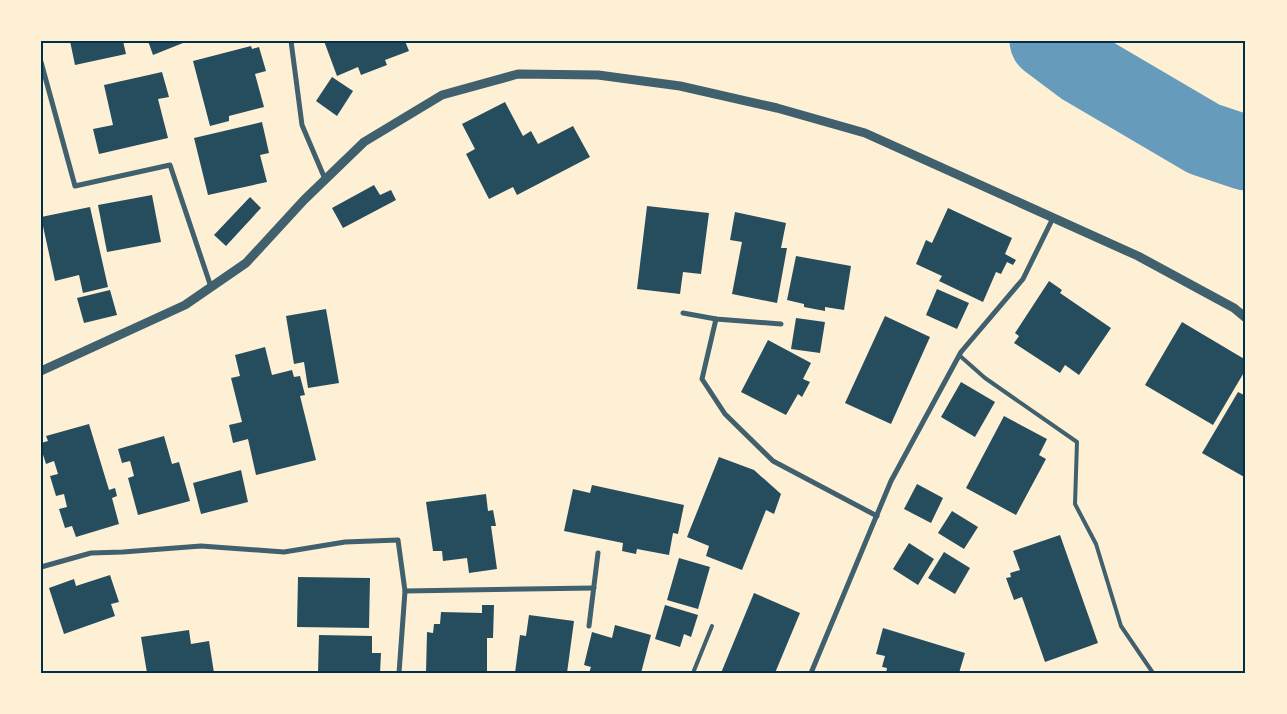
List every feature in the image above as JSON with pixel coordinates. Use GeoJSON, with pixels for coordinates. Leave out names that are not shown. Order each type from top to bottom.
{"type":"FeatureCollection","features":[{"type":"Feature","properties":{"kind":"street"},"geometry":{"type":"LineString","coordinates":[[291,41],[302,125],[326,179]]}},
{"type":"Feature","properties":{"kind":"street"},"geometry":{"type":"LineString","coordinates":[[41,62],[75,186],[170,165],[211,287]]}},
{"type":"Feature","properties":{"kind":"street"},"geometry":{"type":"LineString","coordinates":[[41,371],[185,305],[246,263],[304,200],[364,142],[442,95],[518,74],[598,75],[680,86],[777,108],[865,133],[1138,256],[1234,308],[1246,318]]}},
{"type":"Feature","properties":{"kind":"street"},"geometry":{"type":"LineString","coordinates":[[812,673],[891,481],[959,355],[1023,279],[1053,218]]}},
{"type":"Feature","properties":{"kind":"street"},"geometry":{"type":"LineString","coordinates":[[683,313],[716,319],[781,324]]}},
{"type":"Feature","properties":{"kind":"street"},"geometry":{"type":"LineString","coordinates":[[716,319],[702,379],[725,414],[773,461],[876,516]]}},
{"type":"Feature","properties":{"kind":"street"},"geometry":{"type":"LineString","coordinates":[[41,567],[91,553],[200,546],[284,552],[345,542],[398,540],[405,591],[399,673]]}},
{"type":"Feature","properties":{"kind":"street"},"geometry":{"type":"LineString","coordinates":[[589,626],[598,553]]}},
{"type":"Feature","properties":{"kind":"street"},"geometry":{"type":"LineString","coordinates":[[405,591],[594,588]]}},
{"type":"Feature","properties":{"kind":"lane"},"geometry":{"type":"LineString","coordinates":[[959,355],[985,378],[1078,442],[1076,504],[1096,544],[1120,626],[1153,673]]}},
{"type":"Feature","properties":{"kind":"lane"},"geometry":{"type":"LineString","coordinates":[[692,673],[712,626]]}},
{"type":"Feature","properties":{"kind":"building"},"geometry":{"type":"Polygon","coordinates":[[[70,41],[123,41],[126,54],[75,65],[70,41]]]}},
{"type":"Feature","properties":{"kind":"building"},"geometry":{"type":"Polygon","coordinates":[[[148,41],[182,41],[183,43],[153,55],[148,41]]]}},
{"type":"Feature","properties":{"kind":"building"},"geometry":{"type":"Polygon","coordinates":[[[324,41],[405,41],[409,51],[385,60],[387,65],[361,75],[358,67],[337,76],[324,41]]]}},
{"type":"Feature","properties":{"kind":"building"},"geometry":{"type":"Polygon","coordinates":[[[251,46],[252,49],[259,47],[266,71],[255,74],[264,107],[229,116],[229,121],[210,126],[193,61],[251,46]]]}},
{"type":"Feature","properties":{"kind":"building"},"geometry":{"type":"Polygon","coordinates":[[[162,72],[169,97],[158,99],[168,138],[99,154],[93,129],[113,125],[104,85],[162,72]]]}},
{"type":"Feature","properties":{"kind":"building"},"geometry":{"type":"Polygon","coordinates":[[[332,77],[353,91],[337,116],[316,101],[332,77]]]}},
{"type":"Feature","properties":{"kind":"building"},"geometry":{"type":"Polygon","coordinates":[[[505,102],[523,136],[531,131],[538,144],[573,126],[590,157],[517,195],[513,187],[489,199],[466,154],[475,149],[462,124],[505,102]]]}},
{"type":"Feature","properties":{"kind":"building"},"geometry":{"type":"Polygon","coordinates":[[[262,122],[269,153],[260,155],[267,182],[208,195],[194,138],[262,122]]]}},
{"type":"Feature","properties":{"kind":"building"},"geometry":{"type":"Polygon","coordinates":[[[374,185],[380,195],[391,190],[396,200],[343,228],[332,208],[374,185]]]}},
{"type":"Feature","properties":{"kind":"building"},"geometry":{"type":"Polygon","coordinates":[[[152,195],[161,242],[107,252],[98,205],[152,195]]]}},
{"type":"Feature","properties":{"kind":"building"},"geometry":{"type":"Polygon","coordinates":[[[250,197],[261,208],[226,246],[214,235],[250,197]]]}},
{"type":"Feature","properties":{"kind":"building"},"geometry":{"type":"Polygon","coordinates":[[[647,206],[709,213],[701,274],[683,272],[680,294],[637,289],[647,206]]]}},
{"type":"Feature","properties":{"kind":"building"},"geometry":{"type":"Polygon","coordinates":[[[90,207],[108,287],[83,293],[79,275],[55,281],[41,217],[90,207]]]}},
{"type":"Feature","properties":{"kind":"building"},"geometry":{"type":"Polygon","coordinates":[[[948,208],[1012,238],[1005,254],[1016,260],[1013,265],[1007,262],[1001,274],[996,272],[983,302],[939,281],[942,276],[916,264],[926,240],[932,243],[948,208]]]}},
{"type":"Feature","properties":{"kind":"building"},"geometry":{"type":"Polygon","coordinates":[[[735,212],[786,223],[781,248],[787,248],[777,303],[732,294],[742,242],[730,240],[735,212]]]}},
{"type":"Feature","properties":{"kind":"building"},"geometry":{"type":"Polygon","coordinates":[[[796,256],[851,266],[844,310],[825,307],[825,311],[804,307],[804,304],[787,300],[796,256]]]}},
{"type":"Feature","properties":{"kind":"building"},"geometry":{"type":"Polygon","coordinates":[[[1049,281],[1062,290],[1060,293],[1111,328],[1079,375],[1065,365],[1060,373],[1014,343],[1019,336],[1015,333],[1049,281]]]}},
{"type":"Feature","properties":{"kind":"building"},"geometry":{"type":"Polygon","coordinates":[[[937,289],[969,303],[957,329],[926,315],[937,289]]]}},
{"type":"Feature","properties":{"kind":"building"},"geometry":{"type":"Polygon","coordinates":[[[110,290],[117,315],[84,323],[77,298],[110,290]]]}},
{"type":"Feature","properties":{"kind":"building"},"geometry":{"type":"Polygon","coordinates":[[[326,309],[339,383],[308,388],[304,362],[294,364],[286,316],[326,309]]]}},
{"type":"Feature","properties":{"kind":"building"},"geometry":{"type":"Polygon","coordinates":[[[885,316],[930,337],[891,424],[845,403],[885,316]]]}},
{"type":"Feature","properties":{"kind":"building"},"geometry":{"type":"Polygon","coordinates":[[[796,318],[825,322],[820,353],[791,349],[796,318]]]}},
{"type":"Feature","properties":{"kind":"building"},"geometry":{"type":"Polygon","coordinates":[[[1182,322],[1246,360],[1246,369],[1213,425],[1145,385],[1182,322]]]}},
{"type":"Feature","properties":{"kind":"building"},"geometry":{"type":"Polygon","coordinates":[[[768,340],[811,363],[803,379],[810,382],[802,397],[798,394],[786,415],[741,392],[768,340]]]}},
{"type":"Feature","properties":{"kind":"building"},"geometry":{"type":"Polygon","coordinates":[[[265,347],[272,375],[292,370],[294,377],[300,376],[305,395],[300,396],[316,460],[256,475],[248,439],[233,443],[229,425],[242,422],[231,378],[240,376],[235,355],[265,347]]]}},
{"type":"Feature","properties":{"kind":"building"},"geometry":{"type":"Polygon","coordinates":[[[961,382],[995,402],[975,437],[941,417],[961,382]]]}},
{"type":"Feature","properties":{"kind":"building"},"geometry":{"type":"Polygon","coordinates":[[[1238,392],[1246,396],[1246,478],[1202,453],[1238,392]]]}},
{"type":"Feature","properties":{"kind":"building"},"geometry":{"type":"Polygon","coordinates":[[[1004,416],[1047,439],[1039,455],[1046,459],[1016,515],[966,488],[1004,416]]]}},
{"type":"Feature","properties":{"kind":"building"},"geometry":{"type":"Polygon","coordinates":[[[89,424],[109,490],[115,488],[117,496],[112,498],[119,524],[76,537],[72,526],[65,528],[59,509],[67,507],[64,494],[56,496],[50,476],[58,474],[54,461],[46,464],[41,443],[48,441],[46,436],[89,424]]]}},
{"type":"Feature","properties":{"kind":"building"},"geometry":{"type":"Polygon","coordinates":[[[164,436],[172,464],[179,462],[190,501],[138,515],[128,478],[134,476],[130,461],[122,463],[118,449],[164,436]]]}},
{"type":"Feature","properties":{"kind":"building"},"geometry":{"type":"Polygon","coordinates":[[[719,457],[754,470],[781,494],[774,514],[766,510],[742,570],[706,556],[709,546],[687,537],[719,457]]]}},
{"type":"Feature","properties":{"kind":"building"},"geometry":{"type":"Polygon","coordinates":[[[241,470],[248,502],[201,514],[193,483],[241,470]]]}},
{"type":"Feature","properties":{"kind":"building"},"geometry":{"type":"Polygon","coordinates":[[[917,484],[943,498],[931,523],[904,509],[917,484]]]}},
{"type":"Feature","properties":{"kind":"building"},"geometry":{"type":"Polygon","coordinates":[[[592,485],[684,505],[678,534],[673,533],[669,555],[637,549],[636,554],[622,551],[623,543],[564,531],[573,489],[590,493],[592,485]]]}},
{"type":"Feature","properties":{"kind":"building"},"geometry":{"type":"Polygon","coordinates":[[[486,494],[488,511],[493,510],[496,526],[491,526],[497,569],[469,573],[467,558],[443,561],[442,551],[433,551],[426,502],[486,494]]]}},
{"type":"Feature","properties":{"kind":"building"},"geometry":{"type":"Polygon","coordinates":[[[952,511],[978,527],[964,549],[938,533],[952,511]]]}},
{"type":"Feature","properties":{"kind":"building"},"geometry":{"type":"Polygon","coordinates":[[[1060,535],[1098,643],[1045,662],[1022,597],[1014,600],[1006,578],[1011,577],[1010,573],[1020,570],[1013,551],[1060,535]]]}},
{"type":"Feature","properties":{"kind":"building"},"geometry":{"type":"Polygon","coordinates":[[[909,543],[934,559],[918,585],[893,569],[909,543]]]}},
{"type":"Feature","properties":{"kind":"building"},"geometry":{"type":"Polygon","coordinates":[[[944,552],[970,568],[955,594],[928,578],[944,552]]]}},
{"type":"Feature","properties":{"kind":"building"},"geometry":{"type":"Polygon","coordinates":[[[679,558],[710,567],[698,609],[667,600],[679,558]]]}},
{"type":"Feature","properties":{"kind":"building"},"geometry":{"type":"Polygon","coordinates":[[[110,575],[119,602],[111,604],[115,616],[64,634],[49,588],[74,579],[76,586],[110,575]]]}},
{"type":"Feature","properties":{"kind":"building"},"geometry":{"type":"Polygon","coordinates":[[[298,577],[370,578],[369,628],[297,627],[298,577]]]}},
{"type":"Feature","properties":{"kind":"building"},"geometry":{"type":"Polygon","coordinates":[[[754,593],[800,613],[775,673],[721,673],[754,593]]]}},
{"type":"Feature","properties":{"kind":"building"},"geometry":{"type":"Polygon","coordinates":[[[482,605],[494,605],[493,638],[487,638],[487,673],[426,673],[427,632],[433,633],[434,624],[440,624],[441,612],[482,613],[482,605]]]}},
{"type":"Feature","properties":{"kind":"building"},"geometry":{"type":"Polygon","coordinates":[[[665,605],[698,615],[691,637],[684,634],[680,647],[655,639],[665,605]]]}},
{"type":"Feature","properties":{"kind":"building"},"geometry":{"type":"Polygon","coordinates":[[[529,615],[574,621],[567,673],[515,673],[520,635],[526,636],[529,615]]]}},
{"type":"Feature","properties":{"kind":"building"},"geometry":{"type":"Polygon","coordinates":[[[615,625],[651,635],[641,673],[589,673],[591,667],[584,665],[592,632],[612,638],[615,625]]]}},
{"type":"Feature","properties":{"kind":"building"},"geometry":{"type":"Polygon","coordinates":[[[883,628],[965,653],[959,673],[886,673],[887,668],[882,667],[885,656],[876,654],[883,628]]]}},
{"type":"Feature","properties":{"kind":"building"},"geometry":{"type":"Polygon","coordinates":[[[189,630],[191,644],[209,641],[214,673],[147,673],[141,637],[189,630]]]}},
{"type":"Feature","properties":{"kind":"building"},"geometry":{"type":"Polygon","coordinates":[[[319,635],[372,636],[372,653],[381,653],[380,673],[318,673],[319,635]]]}},
{"type":"Feature","properties":{"kind":"waterway"},"geometry":{"type":"LineString","coordinates":[[1047,41],[1083,68],[1204,139],[1246,153]]}}]}
